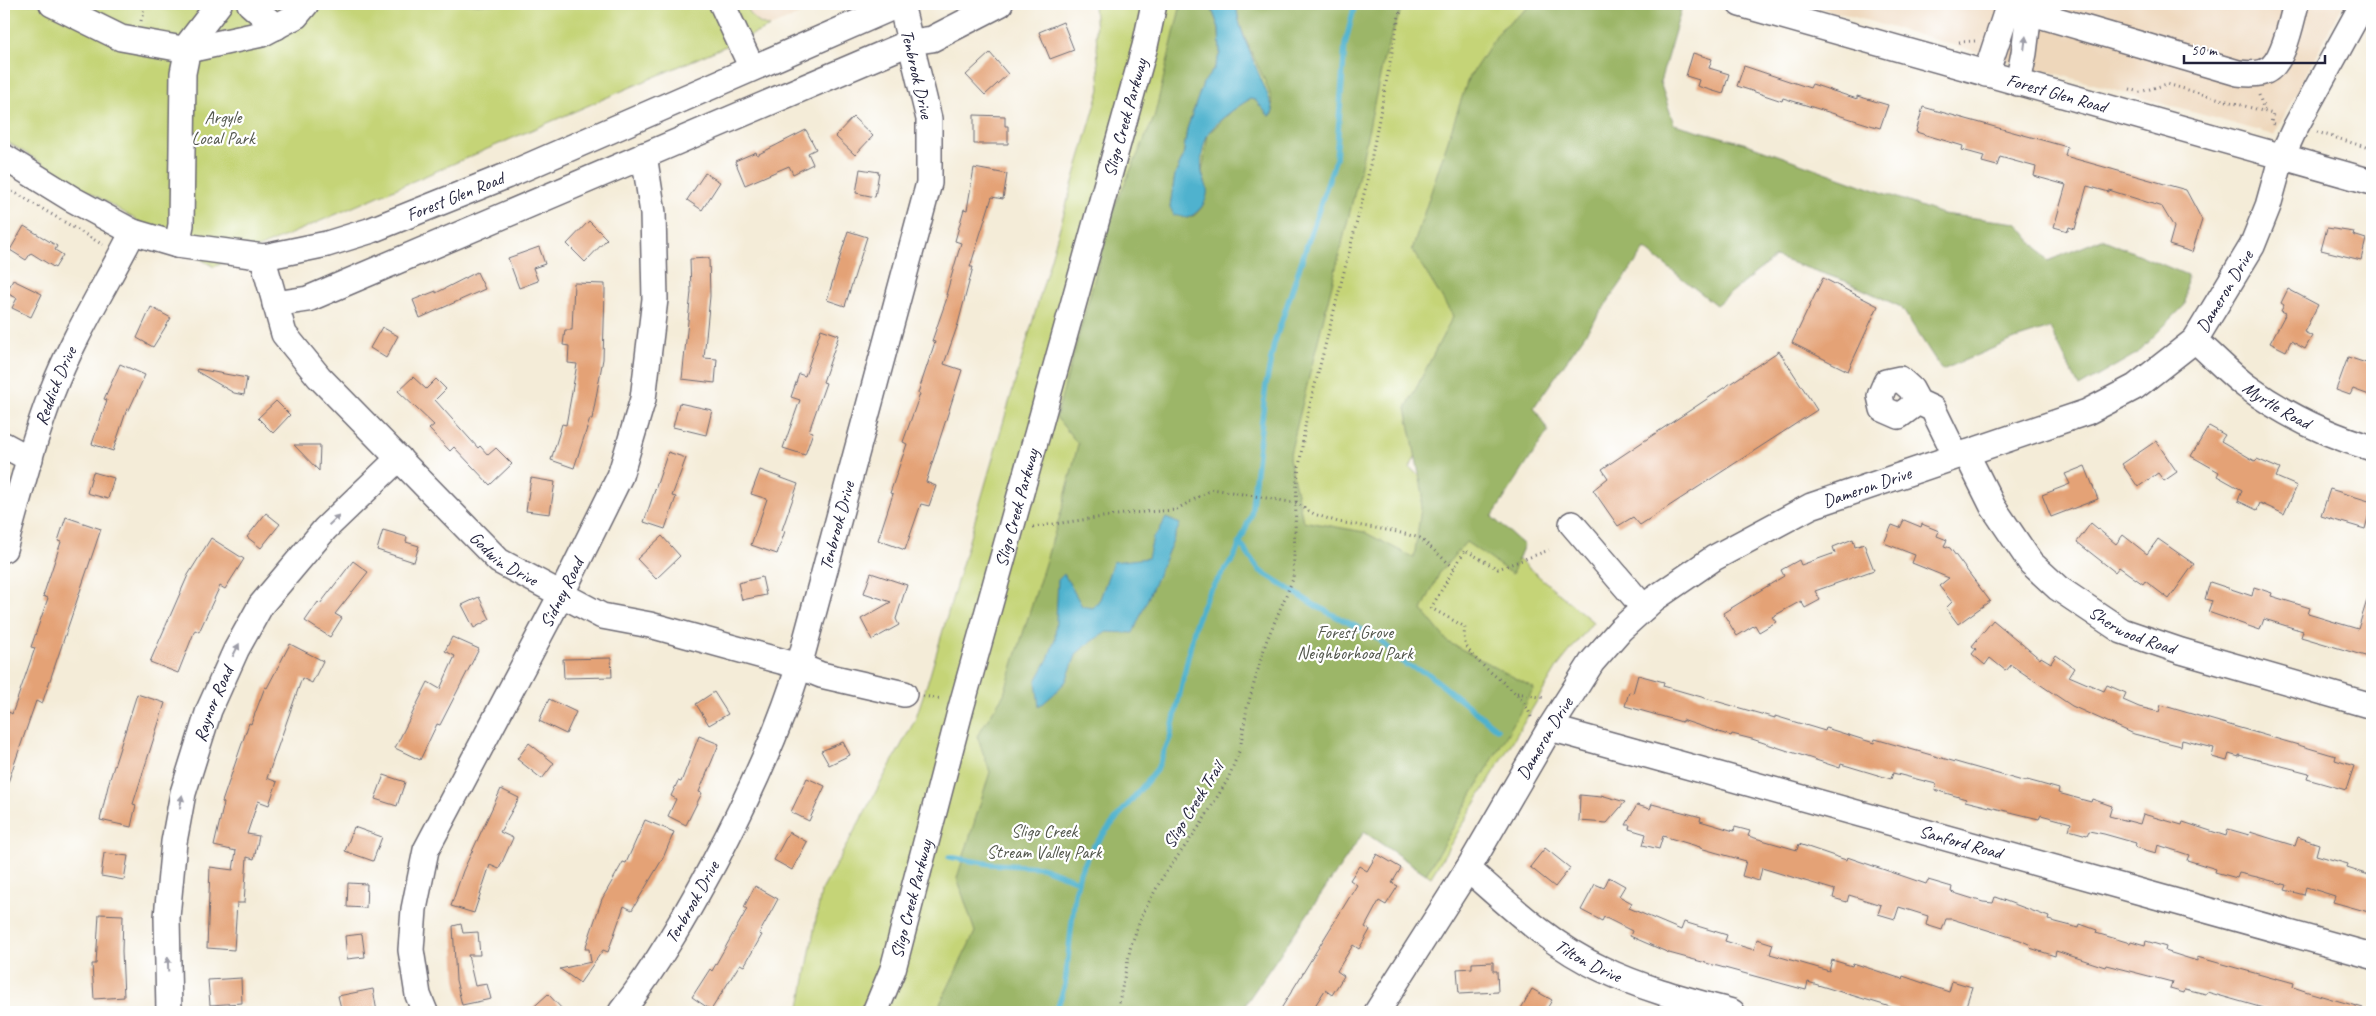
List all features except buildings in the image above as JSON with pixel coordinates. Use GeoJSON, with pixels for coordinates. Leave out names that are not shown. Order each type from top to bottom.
{"type":"FeatureCollection","features":[{"type":"Feature","properties":{"kind":"street"},"geometry":{"type":"LineString","coordinates":[[52,4],[121,38],[188,50],[262,34],[296,16],[306,4]]}},
{"type":"Feature","properties":{"kind":"street"},"geometry":{"type":"LineString","coordinates":[[177,245],[181,224],[183,73],[189,43],[219,4]]}},
{"type":"Feature","properties":{"kind":"street"},"geometry":{"type":"LineString","coordinates":[[250,4],[276,27]]}},
{"type":"Feature","properties":{"kind":"street"},"geometry":{"type":"LineString","coordinates":[[722,4],[752,68]]}},
{"type":"Feature","properties":{"kind":"street","name":"Forest Glen Road"},"geometry":{"type":"LineString","coordinates":[[4,156],[72,199],[133,232],[177,245],[264,257],[327,244],[369,231],[506,176],[900,4]]}},
{"type":"Feature","properties":{"kind":"street","name":"Tenbrook Drive"},"geometry":{"type":"LineString","coordinates":[[621,1012],[640,987],[694,900],[750,794],[788,702],[799,666],[929,182],[929,119],[900,4]]}},
{"type":"Feature","properties":{"kind":"street","name":"Forest Glen Road"},"geometry":{"type":"LineString","coordinates":[[275,304],[308,299],[911,42],[932,39],[1000,4]]}},
{"type":"Feature","properties":{"kind":"street","name":"Sligo Creek Parkway"},"geometry":{"type":"LineString","coordinates":[[875,1012],[893,969],[963,698],[1145,46],[1154,4]]}},
{"type":"Feature","properties":{"kind":"street","name":"Forest Glen Road"},"geometry":{"type":"LineString","coordinates":[[1740,4],[2372,182]]}},
{"type":"Feature","properties":{"kind":"street"},"geometry":{"type":"LineString","coordinates":[[2023,7],[2238,73],[2252,74],[2266,71],[2276,63],[2282,51],[2296,4]]}},
{"type":"Feature","properties":{"kind":"street","name":"Dameron Drive"},"geometry":{"type":"LineString","coordinates":[[1377,1012],[1468,869],[1542,725],[1592,662],[1620,630],[1644,608],[1714,558],[1811,506],[2087,412],[2135,387],[2195,340],[2252,246],[2268,206],[2282,156],[2295,128],[2363,4]]}},
{"type":"Feature","properties":{"kind":"street"},"geometry":{"type":"LineString","coordinates":[[1986,74],[2023,7]]}},
{"type":"Feature","properties":{"kind":"street"},"geometry":{"type":"LineString","coordinates":[[2018,82],[2024,54],[2023,7]]}},
{"type":"Feature","properties":{"kind":"street","name":"Sidney Road"},"geometry":{"type":"LineString","coordinates":[[425,1012],[418,995],[411,950],[414,909],[426,850],[561,595],[620,476],[643,399],[655,299],[653,213],[644,155]]}},
{"type":"Feature","properties":{"kind":"street","name":"Reddick Drive"},"geometry":{"type":"LineString","coordinates":[[4,549],[30,459],[56,383],[133,232]]}},
{"type":"Feature","properties":{"kind":"street","name":"Godwin Drive"},"geometry":{"type":"LineString","coordinates":[[264,257],[284,334],[319,377],[499,561],[602,616],[650,625],[799,666],[821,675],[904,694]]}},
{"type":"Feature","properties":{"kind":"street","name":"Myrtle Road"},"geometry":{"type":"LineString","coordinates":[[2195,340],[2246,386],[2308,425],[2345,440],[2372,448]]}},
{"type":"Feature","properties":{"kind":"street","name":"Sherwood Road"},"geometry":{"type":"LineString","coordinates":[[1918,402],[1933,409],[1993,507],[2031,563],[2058,588],[2122,631],[2181,651],[2372,706]]}},
{"type":"Feature","properties":{"kind":"street"},"geometry":{"type":"LineString","coordinates":[[4,445],[30,459]]}},
{"type":"Feature","properties":{"kind":"street","name":"Raynor Road"},"geometry":{"type":"LineString","coordinates":[[169,1012],[166,917],[174,842],[183,793],[209,710],[236,650],[261,605],[324,529],[399,458]]}},
{"type":"Feature","properties":{"kind":"street"},"geometry":{"type":"LineString","coordinates":[[1572,524],[1644,608]]}},
{"type":"Feature","properties":{"kind":"street","name":"Sanford Road"},"geometry":{"type":"LineString","coordinates":[[1542,725],[2372,956]]}},
{"type":"Feature","properties":{"kind":"street","name":"Tilton Drive"},"geometry":{"type":"LineString","coordinates":[[1468,869],[1544,934],[1600,968],[1648,989],[1732,1012]]}},
{"type":"Feature","properties":{"kind":"path","name":"Sligo Creek Trail"},"geometry":{"type":"LineString","coordinates":[[1117,1012],[1131,945],[1143,913],[1162,878],[1201,824],[1228,779],[1240,749],[1247,708],[1266,642],[1293,579],[1300,449],[1366,186],[1399,16],[1404,4]]}},
{"type":"Feature","properties":{"kind":"path"},"geometry":{"type":"LineString","coordinates":[[2125,88],[2140,92],[2167,84],[2273,114],[2271,123],[2322,133],[2372,149]]}},
{"type":"Feature","properties":{"kind":"path"},"geometry":{"type":"LineString","coordinates":[[1025,528],[1131,513],[1174,510],[1213,488],[1296,504],[1314,514],[1338,522],[1393,531],[1420,538],[1454,568]]}},
{"type":"Feature","properties":{"kind":"path"},"geometry":{"type":"LineString","coordinates":[[1542,725],[1530,713],[1516,693],[1473,654],[1465,643],[1465,627],[1432,608],[1465,550],[1498,570],[1549,550]]}},
{"type":"Feature","properties":{"kind":"path"},"geometry":{"type":"LineString","coordinates":[[1516,693],[1548,700]]}},
{"type":"Feature","properties":{"kind":"shaded area"},"geometry":{"type":"Polygon","coordinates":[[[746,4],[826,4],[770,27],[759,24],[751,17],[746,4]]]}},
{"type":"Feature","properties":{"kind":"shaded area"},"geometry":{"type":"Polygon","coordinates":[[[1808,4],[2343,4],[2274,135],[1808,4]]]}},
{"type":"Feature","properties":{"kind":"green space","name":"Argyle Local Park"},"geometry":{"type":"Polygon","coordinates":[[[4,4],[746,4],[754,19],[770,27],[214,267],[4,140],[4,4]]]}},
{"type":"Feature","properties":{"kind":"green space"},"geometry":{"type":"Polygon","coordinates":[[[1094,4],[1568,4],[1523,218],[1410,468],[1593,622],[1558,666],[1431,877],[1340,815],[1221,1012],[799,1012],[821,892],[915,720],[930,675],[1100,89],[1094,4]]]}},
{"type":"Feature","properties":{"kind":"green space"},"geometry":{"type":"Polygon","coordinates":[[[1181,4],[1210,4],[1219,28],[1220,53],[1214,69],[1203,84],[1187,129],[1183,157],[1175,175],[1170,207],[1187,218],[1195,215],[1202,207],[1207,189],[1202,172],[1208,134],[1235,108],[1250,99],[1255,100],[1269,116],[1273,114],[1268,90],[1242,31],[1237,4],[1403,4],[1384,57],[1358,179],[1289,458],[1303,521],[1364,532],[1414,558],[1423,494],[1406,408],[1453,316],[1412,250],[1468,79],[1501,29],[1533,4],[1658,4],[1681,10],[1660,82],[1674,124],[1747,144],[1942,214],[2017,223],[2048,261],[2102,239],[2187,275],[2185,305],[2136,354],[2079,387],[2050,328],[2015,339],[1942,370],[1901,307],[1845,281],[1775,257],[1716,305],[1645,249],[1534,407],[1548,431],[1492,517],[1524,545],[1512,574],[1466,542],[1440,572],[1422,610],[1448,642],[1534,688],[1426,874],[1364,832],[1240,1012],[936,1012],[975,932],[957,878],[990,772],[977,736],[1004,694],[1063,506],[1078,444],[1056,417],[1115,205],[1154,118],[1181,4]]]}},
{"type":"Feature","properties":{"kind":"water"},"geometry":{"type":"Polygon","coordinates":[[[1210,4],[1237,4],[1245,41],[1269,98],[1273,114],[1269,116],[1255,100],[1250,99],[1211,129],[1205,142],[1201,169],[1207,188],[1205,202],[1199,210],[1187,218],[1174,215],[1170,207],[1175,175],[1183,157],[1187,129],[1203,83],[1214,69],[1220,53],[1219,28],[1210,4]]]}},
{"type":"Feature","properties":{"kind":"water"},"geometry":{"type":"Polygon","coordinates":[[[1166,518],[1180,524],[1133,633],[1107,632],[1092,641],[1077,653],[1066,681],[1039,707],[1036,681],[1048,659],[1055,639],[1058,580],[1064,574],[1082,606],[1093,608],[1100,599],[1113,562],[1148,558],[1153,537],[1159,531],[1166,518]]]}},
{"type":"Feature","properties":{"kind":"waterway"},"geometry":{"type":"LineString","coordinates":[[1056,1012],[1065,985],[1075,894],[1080,872],[1093,847],[1157,769],[1170,738],[1196,621],[1208,593],[1234,558],[1251,515],[1266,385],[1274,344],[1336,158],[1345,45],[1355,4]]}},
{"type":"Feature","properties":{"kind":"waterway"},"geometry":{"type":"LineString","coordinates":[[1240,543],[1259,570],[1316,606],[1378,638],[1406,665],[1427,673],[1497,729]]}},
{"type":"Feature","properties":{"kind":"waterway"},"geometry":{"type":"LineString","coordinates":[[949,857],[991,864],[1041,867],[1078,881]]}},
{"type":"Feature","properties":{"kind":"park label","name":"Forest Grove Neighborhood Park"},"geometry":{"type":"Point","coordinates":[1355,642]}},
{"type":"Feature","properties":{"kind":"park label","name":"Sligo Creek Stream Valley Park"},"geometry":{"type":"Point","coordinates":[1044,841]}}]}
